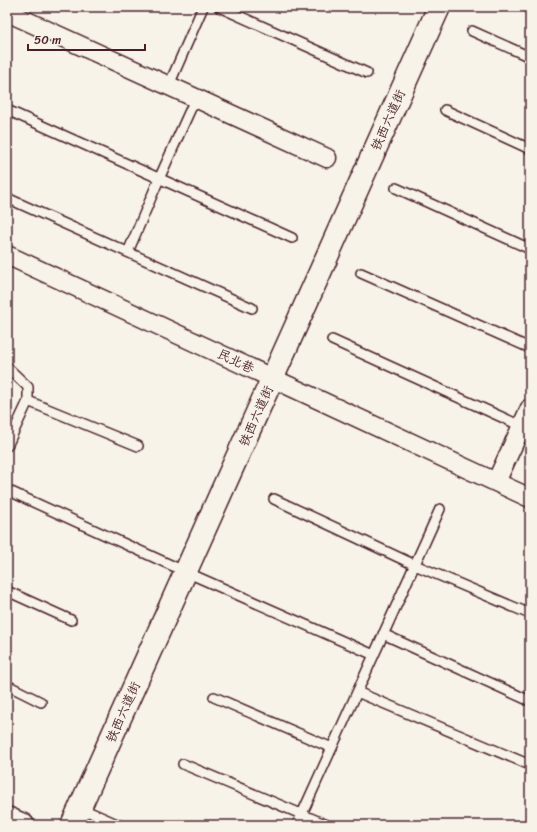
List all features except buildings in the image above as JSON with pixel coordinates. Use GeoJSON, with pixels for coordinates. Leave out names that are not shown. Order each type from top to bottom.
{"type":"FeatureCollection","features":[{"type":"Feature","properties":{"kind":"main road","name":"铁西六道街"},"geometry":{"type":"LineString","coordinates":[[76,817],[439,7]]}},
{"type":"Feature","properties":{"kind":"main road"},"geometry":{"type":"LineString","coordinates":[[7,818],[23,825]]}},
{"type":"Feature","properties":{"kind":"street"},"geometry":{"type":"LineString","coordinates":[[7,12],[327,158]]}},
{"type":"Feature","properties":{"kind":"street","name":"民北巷"},"geometry":{"type":"LineString","coordinates":[[7,255],[530,498]]}},
{"type":"Feature","properties":{"kind":"street"},"geometry":{"type":"LineString","coordinates":[[496,482],[526,428],[530,408]]}},
{"type":"Feature","properties":{"kind":"lane"},"geometry":{"type":"LineString","coordinates":[[169,85],[203,7]]}},
{"type":"Feature","properties":{"kind":"lane"},"geometry":{"type":"LineString","coordinates":[[219,7],[367,73]]}},
{"type":"Feature","properties":{"kind":"lane"},"geometry":{"type":"LineString","coordinates":[[472,31],[530,57]]}},
{"type":"Feature","properties":{"kind":"lane"},"geometry":{"type":"LineString","coordinates":[[128,252],[196,97]]}},
{"type":"Feature","properties":{"kind":"lane"},"geometry":{"type":"LineString","coordinates":[[7,110],[292,238]]}},
{"type":"Feature","properties":{"kind":"lane"},"geometry":{"type":"LineString","coordinates":[[445,110],[530,149]]}},
{"type":"Feature","properties":{"kind":"lane"},"geometry":{"type":"LineString","coordinates":[[396,188],[530,249]]}},
{"type":"Feature","properties":{"kind":"lane"},"geometry":{"type":"LineString","coordinates":[[7,198],[252,308]]}},
{"type":"Feature","properties":{"kind":"lane"},"geometry":{"type":"LineString","coordinates":[[361,273],[530,348]]}},
{"type":"Feature","properties":{"kind":"lane"},"geometry":{"type":"LineString","coordinates":[[332,340],[526,428]]}},
{"type":"Feature","properties":{"kind":"lane"},"geometry":{"type":"LineString","coordinates":[[7,367],[28,387],[28,401],[7,446]]}},
{"type":"Feature","properties":{"kind":"lane"},"geometry":{"type":"LineString","coordinates":[[28,401],[138,446]]}},
{"type":"Feature","properties":{"kind":"lane"},"geometry":{"type":"LineString","coordinates":[[7,490],[186,572],[374,655]]}},
{"type":"Feature","properties":{"kind":"lane"},"geometry":{"type":"LineString","coordinates":[[274,499],[415,565],[530,614]]}},
{"type":"Feature","properties":{"kind":"lane"},"geometry":{"type":"LineString","coordinates":[[297,825],[440,509]]}},
{"type":"Feature","properties":{"kind":"lane"},"geometry":{"type":"LineString","coordinates":[[7,591],[71,620]]}},
{"type":"Feature","properties":{"kind":"lane"},"geometry":{"type":"LineString","coordinates":[[384,634],[530,701]]}},
{"type":"Feature","properties":{"kind":"lane"},"geometry":{"type":"LineString","coordinates":[[7,685],[41,702]]}},
{"type":"Feature","properties":{"kind":"lane"},"geometry":{"type":"LineString","coordinates":[[357,692],[530,765]]}},
{"type":"Feature","properties":{"kind":"lane"},"geometry":{"type":"LineString","coordinates":[[214,697],[332,748]]}},
{"type":"Feature","properties":{"kind":"lane"},"geometry":{"type":"LineString","coordinates":[[183,764],[327,825]]}},
{"type":"Feature","properties":{"kind":"lane"},"geometry":{"type":"LineString","coordinates":[[76,817],[119,825]]}}]}
